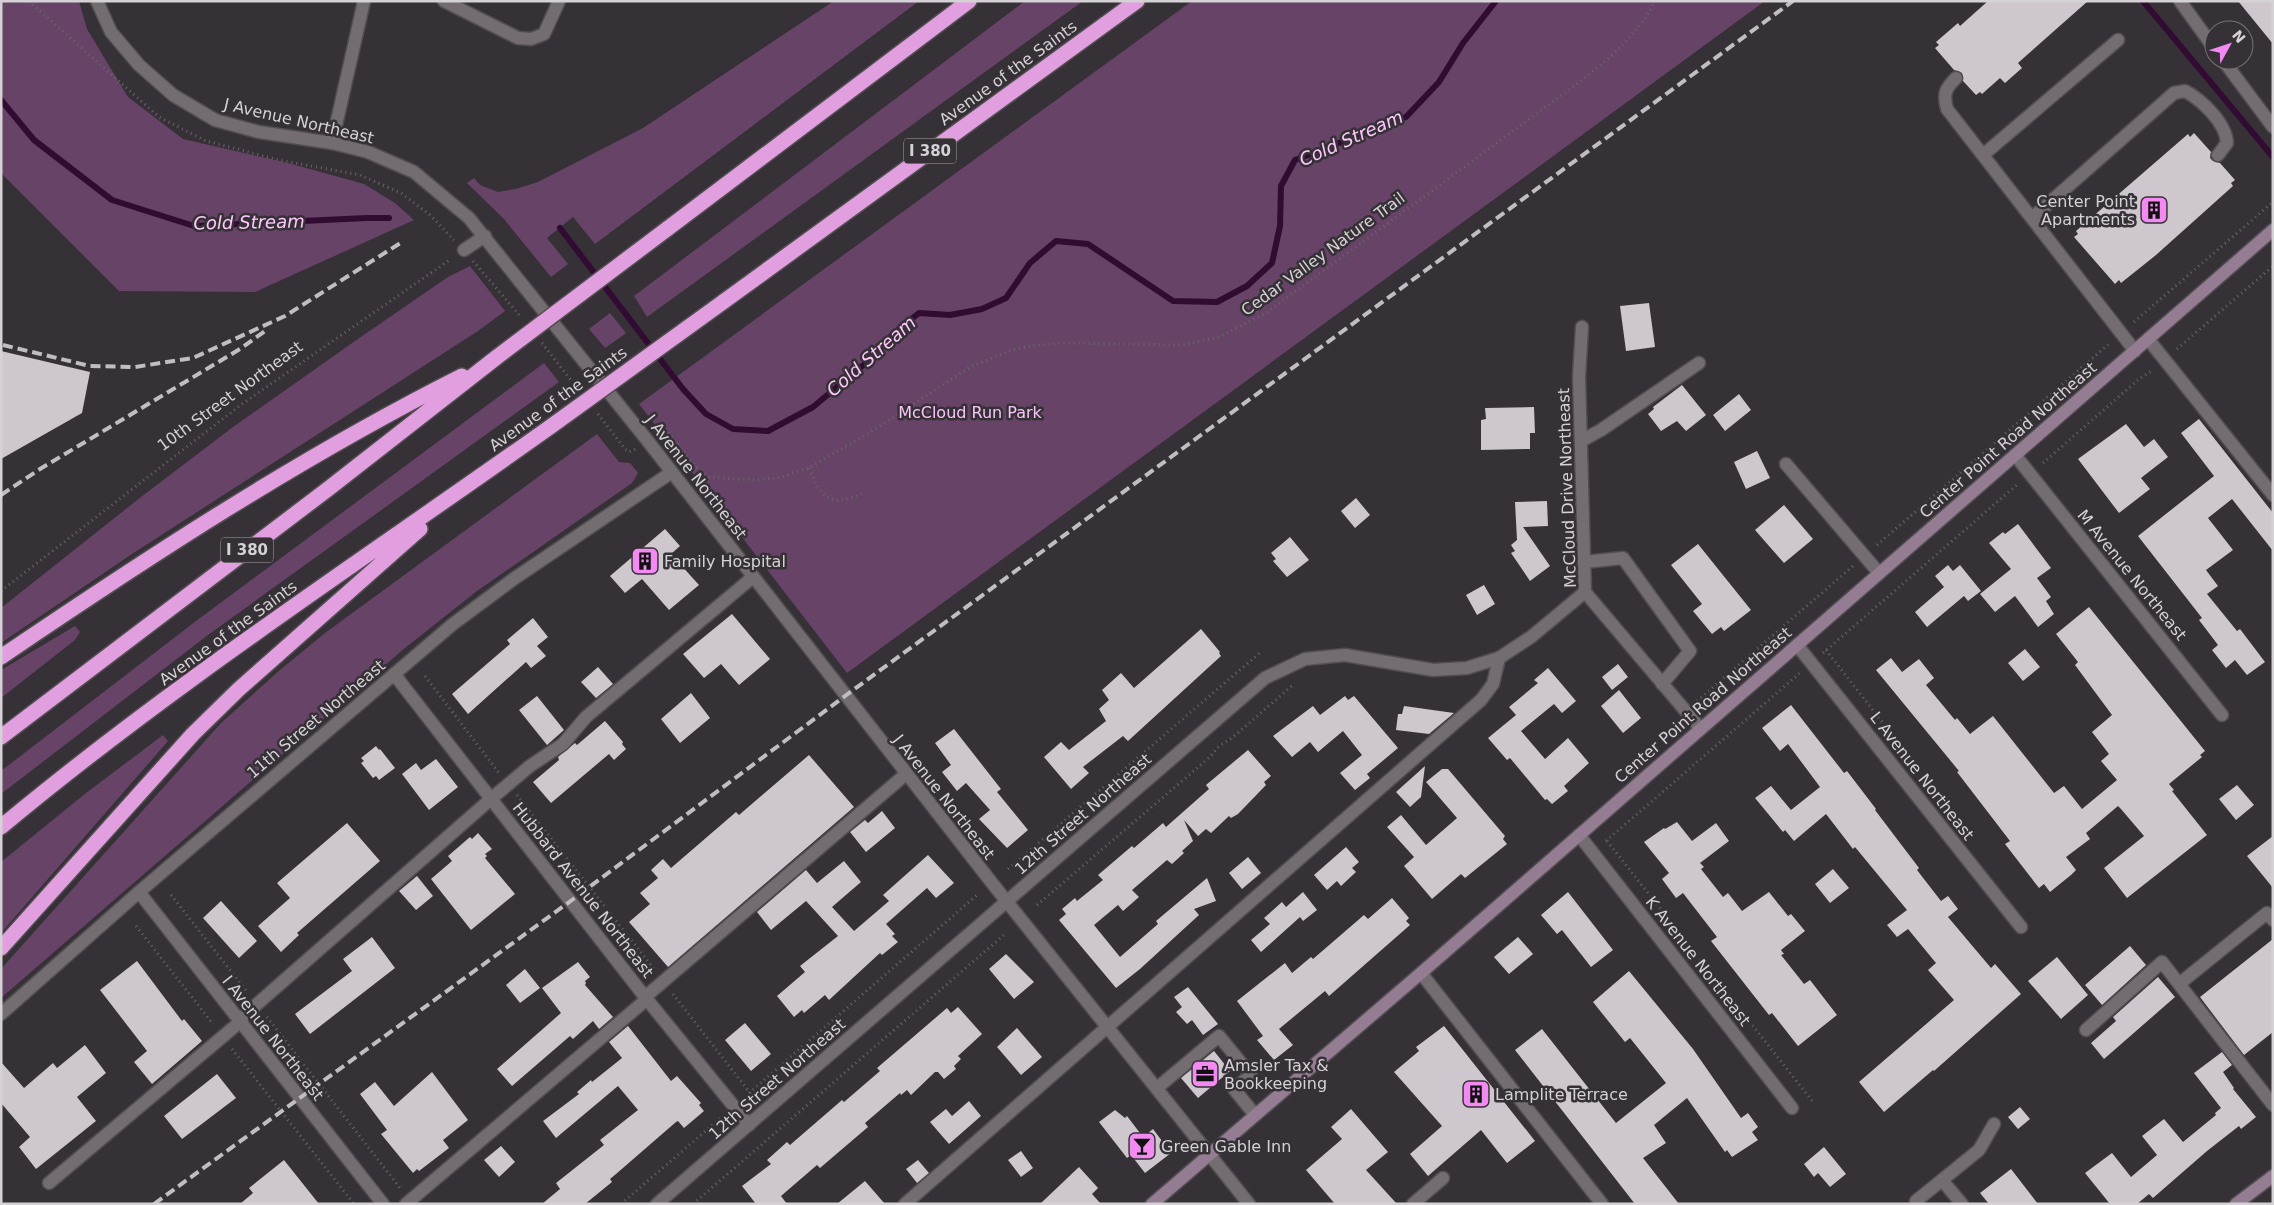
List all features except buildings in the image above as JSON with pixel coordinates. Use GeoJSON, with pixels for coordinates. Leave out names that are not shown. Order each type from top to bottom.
{"type":"FeatureCollection","features":[{"type":"Feature","properties":{"kind":"highway","name":"I 380"},"geometry":{"type":"LineString","coordinates":[[1,737],[328,489],[495,359],[969,1]]}},
{"type":"Feature","properties":{"kind":"highway","name":"Avenue of the Saints"},"geometry":{"type":"LineString","coordinates":[[1,827],[92,754],[246,640],[550,427],[1137,1]]}},
{"type":"Feature","properties":{"kind":"highway"},"geometry":{"type":"LineString","coordinates":[[1,657],[237,502],[390,414],[495,359]]}},
{"type":"Feature","properties":{"kind":"highway"},"geometry":{"type":"LineString","coordinates":[[1,948],[193,734],[246,682],[395,552],[459,492]]}},
{"type":"Feature","properties":{"kind":"main road","name":"Center Point Road Northeast"},"geometry":{"type":"LineString","coordinates":[[1152,1204],[1421,973],[2273,230]]}},
{"type":"Feature","properties":{"kind":"main road"},"geometry":{"type":"LineString","coordinates":[[2236,1204],[2273,1176]]}},
{"type":"Feature","properties":{"kind":"street","name":"J Avenue Northeast"},"geometry":{"type":"LineString","coordinates":[[97,1],[111,32],[139,65],[173,95],[215,120],[259,132],[332,143],[368,152],[414,172],[446,197],[485,236],[672,472],[1006,901],[1249,1204]]}},
{"type":"Feature","properties":{"kind":"street"},"geometry":{"type":"LineString","coordinates":[[332,143],[364,1]]}},
{"type":"Feature","properties":{"kind":"street"},"geometry":{"type":"LineString","coordinates":[[444,1],[518,38],[531,39],[544,34],[559,1]]}},
{"type":"Feature","properties":{"kind":"street"},"geometry":{"type":"LineString","coordinates":[[2180,1],[2204,34]]}},
{"type":"Feature","properties":{"kind":"street"},"geometry":{"type":"LineString","coordinates":[[1983,156],[2118,40]]}},
{"type":"Feature","properties":{"kind":"street"},"geometry":{"type":"LineString","coordinates":[[2230,70],[2273,127]]}},
{"type":"Feature","properties":{"kind":"street"},"geometry":{"type":"LineString","coordinates":[[1956,78],[1946,88],[1944,97],[1947,108],[2135,351]]}},
{"type":"Feature","properties":{"kind":"street"},"geometry":{"type":"LineString","coordinates":[[2032,218],[2174,94],[2185,91],[2198,97],[2227,132],[2227,143],[2218,155]]}},
{"type":"Feature","properties":{"kind":"street"},"geometry":{"type":"LineString","coordinates":[[464,250],[485,236]]}},
{"type":"Feature","properties":{"kind":"street","name":"McCloud Drive Northeast"},"geometry":{"type":"LineString","coordinates":[[1582,327],[1579,377],[1584,592],[1700,728]]}},
{"type":"Feature","properties":{"kind":"street"},"geometry":{"type":"LineString","coordinates":[[2148,339],[2273,495]]}},
{"type":"Feature","properties":{"kind":"street"},"geometry":{"type":"LineString","coordinates":[[1581,441],[1601,430],[1699,363]]}},
{"type":"Feature","properties":{"kind":"street","name":"M Avenue Northeast"},"geometry":{"type":"LineString","coordinates":[[2015,455],[2222,715]]}},
{"type":"Feature","properties":{"kind":"street"},"geometry":{"type":"LineString","coordinates":[[1786,464],[1879,573]]}},
{"type":"Feature","properties":{"kind":"street","name":"11th Street Northeast"},"geometry":{"type":"LineString","coordinates":[[1,1014],[138,892],[452,624],[515,578],[672,472]]}},
{"type":"Feature","properties":{"kind":"street"},"geometry":{"type":"LineString","coordinates":[[1584,562],[1623,558],[1690,651],[1662,684]]}},
{"type":"Feature","properties":{"kind":"street"},"geometry":{"type":"LineString","coordinates":[[49,1183],[223,1037],[508,784],[530,766],[563,744],[586,717],[753,577]]}},
{"type":"Feature","properties":{"kind":"street","name":"12th Street Northeast"},"geometry":{"type":"LineString","coordinates":[[658,1204],[1265,678],[1304,659],[1345,655],[1433,670],[1467,668],[1499,658],[1531,637],[1584,592]]}},
{"type":"Feature","properties":{"kind":"street","name":"L Avenue Northeast"},"geometry":{"type":"LineString","coordinates":[[1797,645],[2021,927]]}},
{"type":"Feature","properties":{"kind":"street"},"geometry":{"type":"LineString","coordinates":[[905,1204],[1482,700],[1493,684],[1499,658]]}},
{"type":"Feature","properties":{"kind":"street","name":"Hubbard Avenue Northeast"},"geometry":{"type":"LineString","coordinates":[[394,674],[646,998],[748,1125]]}},
{"type":"Feature","properties":{"kind":"street"},"geometry":{"type":"LineString","coordinates":[[408,1202],[906,774]]}},
{"type":"Feature","properties":{"kind":"street","name":"K Avenue Northeast"},"geometry":{"type":"LineString","coordinates":[[1579,835],[1792,1108]]}},
{"type":"Feature","properties":{"kind":"street","name":"I Avenue Northeast"},"geometry":{"type":"LineString","coordinates":[[138,892],[383,1204]]}},
{"type":"Feature","properties":{"kind":"street"},"geometry":{"type":"LineString","coordinates":[[2179,984],[2267,913],[2273,920]]}},
{"type":"Feature","properties":{"kind":"street"},"geometry":{"type":"LineString","coordinates":[[2086,1030],[2162,962],[2273,1106]]}},
{"type":"Feature","properties":{"kind":"street"},"geometry":{"type":"LineString","coordinates":[[1421,973],[1602,1204]]}},
{"type":"Feature","properties":{"kind":"street"},"geometry":{"type":"LineString","coordinates":[[1156,1088],[1219,1036],[1252,1075],[1234,1089],[1255,1115]]}},
{"type":"Feature","properties":{"kind":"street"},"geometry":{"type":"LineString","coordinates":[[1916,1201],[1979,1150],[1994,1124]]}},
{"type":"Feature","properties":{"kind":"street"},"geometry":{"type":"LineString","coordinates":[[1414,1204],[1443,1178]]}},
{"type":"Feature","properties":{"kind":"street"},"geometry":{"type":"LineString","coordinates":[[1942,1180],[1962,1204]]}},
{"type":"Feature","properties":{"kind":"path","name":"Cedar Valley Nature Trail"},"geometry":{"type":"LineString","coordinates":[[660,431],[669,433],[696,467],[709,477],[720,479],[770,479],[809,468],[874,430],[970,367],[1012,350],[1064,343],[1181,345],[1220,338],[1266,313],[1581,81],[1624,45],[1638,29],[1655,1]]}},
{"type":"Feature","properties":{"kind":"path"},"geometry":{"type":"LineString","coordinates":[[1697,701],[2273,202]]}},
{"type":"Feature","properties":{"kind":"path","name":"10th Street Northeast"},"geometry":{"type":"LineString","coordinates":[[1,591],[242,404],[464,250]]}},
{"type":"Feature","properties":{"kind":"path"},"geometry":{"type":"LineString","coordinates":[[477,265],[525,323]]}},
{"type":"Feature","properties":{"kind":"path"},"geometry":{"type":"LineString","coordinates":[[537,338],[580,391]]}},
{"type":"Feature","properties":{"kind":"path"},"geometry":{"type":"LineString","coordinates":[[592,406],[626,449],[633,451]]}},
{"type":"Feature","properties":{"kind":"path"},"geometry":{"type":"LineString","coordinates":[[809,468],[819,490],[830,499],[845,501],[864,493]]}},
{"type":"Feature","properties":{"kind":"path"},"geometry":{"type":"LineString","coordinates":[[1823,653],[2019,483]]}},
{"type":"Feature","properties":{"kind":"path"},"geometry":{"type":"LineString","coordinates":[[1826,650],[1900,745]]}},
{"type":"Feature","properties":{"kind":"path"},"geometry":{"type":"LineString","coordinates":[[1008,869],[1262,651]]}},
{"type":"Feature","properties":{"kind":"path"},"geometry":{"type":"LineString","coordinates":[[1603,844],[1800,673]]}},
{"type":"Feature","properties":{"kind":"path"},"geometry":{"type":"LineString","coordinates":[[424,676],[754,1098]]}},
{"type":"Feature","properties":{"kind":"path"},"geometry":{"type":"LineString","coordinates":[[1037,905],[1210,756],[1219,746],[1232,738],[1296,682]]}},
{"type":"Feature","properties":{"kind":"path"},"geometry":{"type":"LineString","coordinates":[[1607,841],[1813,1102]]}},
{"type":"Feature","properties":{"kind":"path"},"geometry":{"type":"LineString","coordinates":[[171,895],[408,1202]]}},
{"type":"Feature","properties":{"kind":"path"},"geometry":{"type":"LineString","coordinates":[[746,1096],[977,895]]}},
{"type":"Feature","properties":{"kind":"path"},"geometry":{"type":"LineString","coordinates":[[136,926],[354,1204]]}},
{"type":"Feature","properties":{"kind":"path"},"geometry":{"type":"LineString","coordinates":[[693,1204],[1005,934]]}},
{"type":"Feature","properties":{"kind":"path"},"geometry":{"type":"LineString","coordinates":[[621,1204],[725,1114]]}},
{"type":"Feature","properties":{"kind":"green space"},"geometry":{"type":"Polygon","coordinates":[[[1,1],[79,1],[87,29],[128,97],[183,139],[288,163],[364,184],[395,203],[414,220],[255,292],[119,291],[1,173],[1,1]]]}},
{"type":"Feature","properties":{"kind":"green space"},"geometry":{"type":"Polygon","coordinates":[[[834,1],[919,1],[595,244],[573,217],[547,238],[568,264],[551,277],[504,219],[467,183],[474,178],[480,185],[498,192],[538,182],[643,128],[834,1]]]}},
{"type":"Feature","properties":{"kind":"green space"},"geometry":{"type":"Polygon","coordinates":[[[1025,1],[1083,1],[647,317],[634,296],[1025,1]]]}},
{"type":"Feature","properties":{"kind":"green space","name":"McCloud Run Park"},"geometry":{"type":"Polygon","coordinates":[[[1192,1],[1765,1],[847,673],[639,404],[1192,1]]]}},
{"type":"Feature","properties":{"kind":"green space"},"geometry":{"type":"Polygon","coordinates":[[[470,266],[505,311],[478,331],[132,554],[1,643],[1,608],[233,427],[448,277],[470,266]]]}},
{"type":"Feature","properties":{"kind":"green space"},"geometry":{"type":"Polygon","coordinates":[[[610,313],[626,333],[605,348],[589,329],[610,313]]]}},
{"type":"Feature","properties":{"kind":"green space"},"geometry":{"type":"Polygon","coordinates":[[[544,363],[559,382],[208,635],[1,794],[1,771],[196,621],[544,363]]]}},
{"type":"Feature","properties":{"kind":"green space"},"geometry":{"type":"Polygon","coordinates":[[[597,434],[619,462],[630,463],[638,473],[632,483],[477,591],[405,648],[1,998],[1,969],[221,723],[325,633],[597,434]]]}},
{"type":"Feature","properties":{"kind":"green space"},"geometry":{"type":"Polygon","coordinates":[[[75,626],[80,632],[75,640],[1,698],[1,670],[75,626]]]}},
{"type":"Feature","properties":{"kind":"green space"},"geometry":{"type":"Polygon","coordinates":[[[163,735],[168,741],[1,933],[1,862],[86,793],[163,735]]]}},
{"type":"Feature","properties":{"kind":"waterway","name":"Cold Stream"},"geometry":{"type":"LineString","coordinates":[[560,228],[683,389],[706,414],[733,429],[768,431],[813,407],[867,362],[894,333],[919,313],[950,315],[982,309],[1006,298],[1030,263],[1056,241],[1088,244],[1173,301],[1217,302],[1247,286],[1272,263],[1280,226],[1281,186],[1295,160],[1406,117],[1439,82],[1463,43],[1496,1]]}},
{"type":"Feature","properties":{"kind":"waterway"},"geometry":{"type":"LineString","coordinates":[[2143,1],[2273,157]]}},
{"type":"Feature","properties":{"kind":"waterway","name":"Cold Stream"},"geometry":{"type":"LineString","coordinates":[[1,100],[34,140],[112,200],[194,226],[389,218]]}},
{"type":"Feature","properties":{"kind":"railway"},"geometry":{"type":"LineString","coordinates":[[154,1204],[572,900],[845,696],[1793,1]]}},
{"type":"Feature","properties":{"kind":"railway"},"geometry":{"type":"LineString","coordinates":[[3,345],[90,366],[135,367],[193,358],[285,316],[402,242]]}},
{"type":"Feature","properties":{"kind":"railway"},"geometry":{"type":"LineString","coordinates":[[1,495],[40,469],[240,349],[265,331]]}},
{"type":"Feature","properties":{"kind":"place","name":"Center Point Apartments"},"geometry":{"type":"Point","coordinates":[2154,210]}},
{"type":"Feature","properties":{"kind":"place","name":"Family Hospital"},"geometry":{"type":"Point","coordinates":[645,561]}},
{"type":"Feature","properties":{"kind":"place","name":"Amsler Tax & Bookkeeping"},"geometry":{"type":"Point","coordinates":[1205,1074]}},
{"type":"Feature","properties":{"kind":"place","name":"Lamplite Terrace"},"geometry":{"type":"Point","coordinates":[1476,1094]}},
{"type":"Feature","properties":{"kind":"place","name":"Green Gable Inn"},"geometry":{"type":"Point","coordinates":[1142,1146]}}]}
